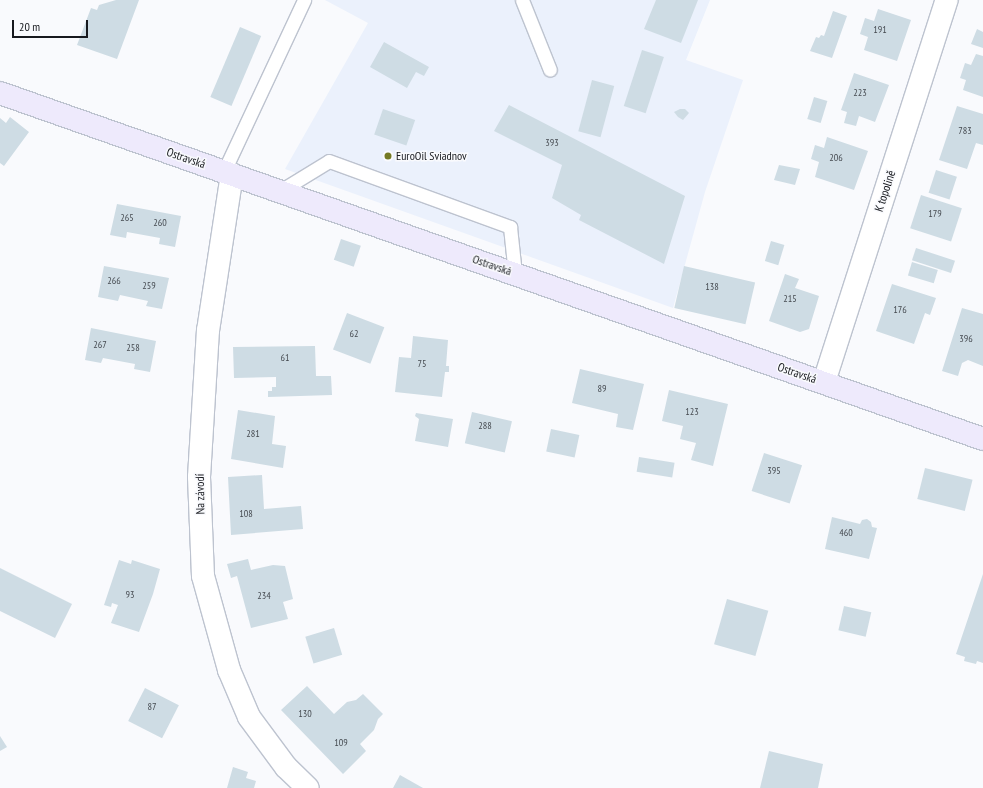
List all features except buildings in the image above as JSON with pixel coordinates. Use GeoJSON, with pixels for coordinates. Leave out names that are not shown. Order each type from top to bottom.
{"type":"FeatureCollection","features":[{"type":"Feature","properties":{"kind":"street","name":"K topolině"},"geometry":{"type":"LineString","coordinates":[[824,382],[947,0]]}},
{"type":"Feature","properties":{"kind":"street","name":"Ostravská"},"geometry":{"type":"LineString","coordinates":[[0,93],[983,439]]}},
{"type":"Feature","properties":{"kind":"street","name":"Na závodí"},"geometry":{"type":"LineString","coordinates":[[228,172],[208,330],[199,477],[203,576],[229,670],[249,718],[286,767],[308,788]]}},
{"type":"Feature","properties":{"kind":"lane"},"geometry":{"type":"LineString","coordinates":[[228,172],[304,0]]}},
{"type":"Feature","properties":{"kind":"lane"},"geometry":{"type":"LineString","coordinates":[[522,0],[550,70]]}},
{"type":"Feature","properties":{"kind":"lane"},"geometry":{"type":"LineString","coordinates":[[280,191],[329,161],[510,227],[515,274]]}},
{"type":"Feature","properties":{"kind":"shaded area"},"geometry":{"type":"Polygon","coordinates":[[[325,0],[710,0],[686,60],[743,80],[705,192],[673,308],[285,169],[368,23],[325,0]]]}},
{"type":"Feature","properties":{"kind":"place","name":"EuroOil Sviadnov"},"geometry":{"type":"Point","coordinates":[388,156]}}]}
